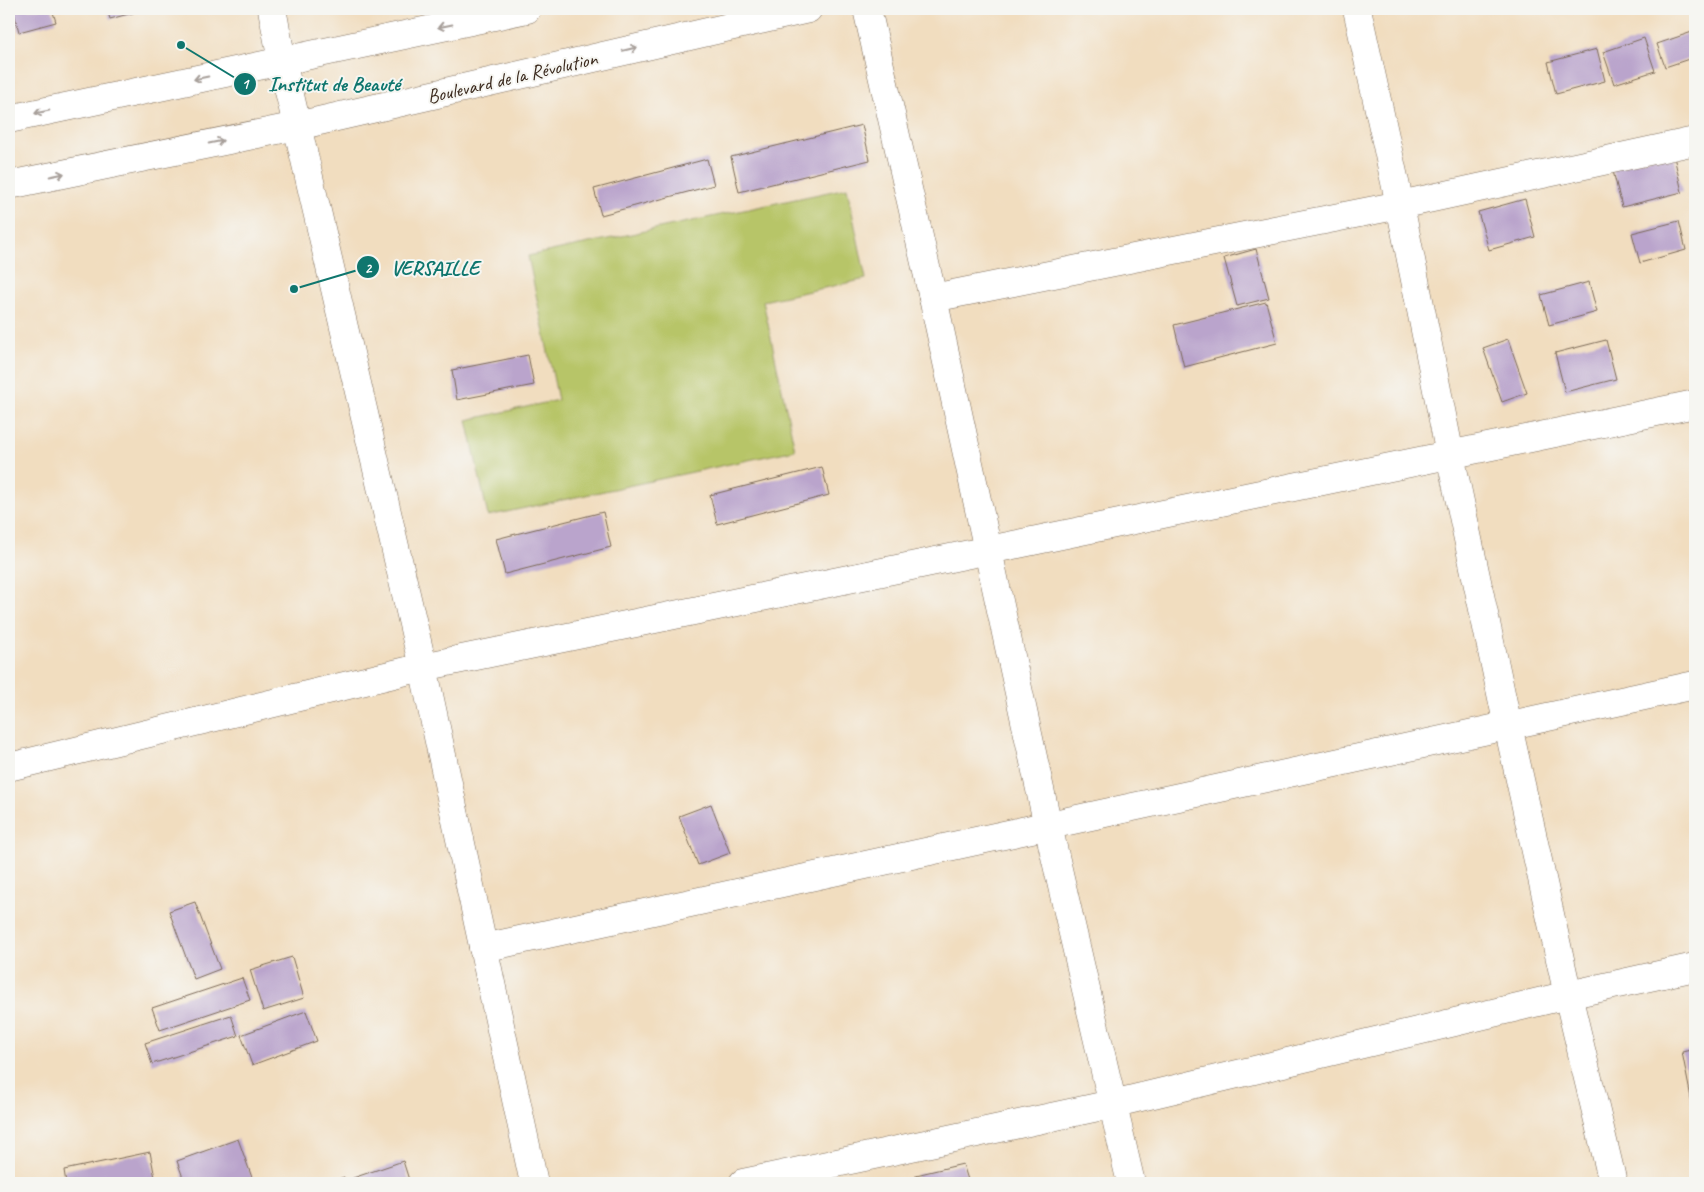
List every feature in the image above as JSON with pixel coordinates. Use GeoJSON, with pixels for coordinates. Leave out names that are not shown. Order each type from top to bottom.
{"type":"FeatureCollection","features":[{"type":"Feature","properties":{"kind":"street"},"geometry":{"type":"LineString","coordinates":[[272,9],[282,61],[423,667],[534,1183]]}},
{"type":"Feature","properties":{"kind":"street"},"geometry":{"type":"LineString","coordinates":[[9,119],[527,9]]}},
{"type":"Feature","properties":{"kind":"street","name":"Boulevard de la Révolution"},"geometry":{"type":"LineString","coordinates":[[9,185],[297,126],[808,9]]}},
{"type":"Feature","properties":{"kind":"street"},"geometry":{"type":"LineString","coordinates":[[867,9],[933,298],[1048,826],[1131,1183]]}},
{"type":"Feature","properties":{"kind":"street"},"geometry":{"type":"LineString","coordinates":[[1357,9],[1400,205],[1450,455],[1508,726],[1568,995],[1613,1183]]}},
{"type":"Feature","properties":{"kind":"street"},"geometry":{"type":"LineString","coordinates":[[933,298],[1400,205],[1695,141]]}},
{"type":"Feature","properties":{"kind":"street"},"geometry":{"type":"LineString","coordinates":[[9,767],[423,667],[1695,404]]}},
{"type":"Feature","properties":{"kind":"street"},"geometry":{"type":"LineString","coordinates":[[484,948],[1695,685]]}},
{"type":"Feature","properties":{"kind":"street"},"geometry":{"type":"LineString","coordinates":[[743,1183],[1112,1104],[1568,995],[1695,967]]}},
{"type":"Feature","properties":{"kind":"green space"},"geometry":{"type":"Polygon","coordinates":[[[847,188],[866,279],[763,301],[795,450],[488,516],[467,420],[558,400],[528,256],[847,188]]]}},
{"type":"Feature","properties":{"kind":"building"},"geometry":{"type":"Polygon","coordinates":[[[13,9],[52,9],[56,22],[19,32],[13,9]]]}},
{"type":"Feature","properties":{"kind":"building"},"geometry":{"type":"Polygon","coordinates":[[[107,9],[147,9],[110,19],[107,9]]]}},
{"type":"Feature","properties":{"kind":"building"},"geometry":{"type":"Polygon","coordinates":[[[1695,31],[1695,57],[1665,67],[1657,44],[1695,31]]]}},
{"type":"Feature","properties":{"kind":"building"},"geometry":{"type":"Polygon","coordinates":[[[1644,38],[1655,71],[1614,84],[1603,52],[1644,38]]]}},
{"type":"Feature","properties":{"kind":"building"},"geometry":{"type":"Polygon","coordinates":[[[1597,49],[1605,81],[1556,94],[1548,62],[1597,49]]]}},
{"type":"Feature","properties":{"kind":"building"},"geometry":{"type":"Polygon","coordinates":[[[862,125],[870,160],[739,192],[731,157],[862,125]]]}},
{"type":"Feature","properties":{"kind":"building"},"geometry":{"type":"Polygon","coordinates":[[[1673,152],[1682,192],[1622,207],[1612,167],[1673,152]]]}},
{"type":"Feature","properties":{"kind":"building"},"geometry":{"type":"Polygon","coordinates":[[[707,159],[714,185],[601,215],[594,189],[707,159]]]}},
{"type":"Feature","properties":{"kind":"building"},"geometry":{"type":"Polygon","coordinates":[[[1525,199],[1535,237],[1489,250],[1478,212],[1525,199]]]}},
{"type":"Feature","properties":{"kind":"building"},"geometry":{"type":"Polygon","coordinates":[[[1679,221],[1686,250],[1640,263],[1632,233],[1679,221]]]}},
{"type":"Feature","properties":{"kind":"building"},"geometry":{"type":"Polygon","coordinates":[[[1256,249],[1269,298],[1237,306],[1224,258],[1256,249]]]}},
{"type":"Feature","properties":{"kind":"building"},"geometry":{"type":"Polygon","coordinates":[[[1589,282],[1597,312],[1549,325],[1541,295],[1589,282]]]}},
{"type":"Feature","properties":{"kind":"building"},"geometry":{"type":"Polygon","coordinates":[[[1266,302],[1277,343],[1184,367],[1174,325],[1266,302]]]}},
{"type":"Feature","properties":{"kind":"building"},"geometry":{"type":"Polygon","coordinates":[[[1508,339],[1527,393],[1502,402],[1483,348],[1508,339]]]}},
{"type":"Feature","properties":{"kind":"building"},"geometry":{"type":"Polygon","coordinates":[[[1606,340],[1616,379],[1565,392],[1555,353],[1606,340]]]}},
{"type":"Feature","properties":{"kind":"building"},"geometry":{"type":"Polygon","coordinates":[[[528,355],[534,385],[457,400],[452,370],[528,355]]]}},
{"type":"Feature","properties":{"kind":"building"},"geometry":{"type":"Polygon","coordinates":[[[822,467],[829,495],[717,524],[710,495],[822,467]]]}},
{"type":"Feature","properties":{"kind":"building"},"geometry":{"type":"Polygon","coordinates":[[[603,512],[611,547],[505,574],[496,539],[603,512]]]}},
{"type":"Feature","properties":{"kind":"building"},"geometry":{"type":"Polygon","coordinates":[[[711,804],[730,853],[698,865],[679,816],[711,804]]]}},
{"type":"Feature","properties":{"kind":"building"},"geometry":{"type":"Polygon","coordinates":[[[195,902],[220,969],[194,979],[169,911],[195,902]]]}},
{"type":"Feature","properties":{"kind":"building"},"geometry":{"type":"Polygon","coordinates":[[[292,957],[304,998],[263,1011],[250,970],[292,957]]]}},
{"type":"Feature","properties":{"kind":"building"},"geometry":{"type":"Polygon","coordinates":[[[242,978],[250,1000],[160,1030],[152,1008],[242,978]]]}},
{"type":"Feature","properties":{"kind":"building"},"geometry":{"type":"Polygon","coordinates":[[[306,1011],[317,1041],[252,1065],[241,1035],[306,1011]]]}},
{"type":"Feature","properties":{"kind":"building"},"geometry":{"type":"Polygon","coordinates":[[[231,1015],[238,1036],[152,1064],[145,1043],[231,1015]]]}},
{"type":"Feature","properties":{"kind":"building"},"geometry":{"type":"Polygon","coordinates":[[[1695,1049],[1695,1107],[1693,1108],[1682,1052],[1695,1049]]]}},
{"type":"Feature","properties":{"kind":"building"},"geometry":{"type":"Polygon","coordinates":[[[238,1139],[254,1183],[185,1183],[177,1161],[238,1139]]]}},
{"type":"Feature","properties":{"kind":"building"},"geometry":{"type":"Polygon","coordinates":[[[150,1152],[156,1183],[66,1183],[64,1170],[150,1152]]]}},
{"type":"Feature","properties":{"kind":"building"},"geometry":{"type":"Polygon","coordinates":[[[403,1161],[410,1183],[354,1183],[353,1178],[403,1161]]]}},
{"type":"Feature","properties":{"kind":"building"},"geometry":{"type":"Polygon","coordinates":[[[963,1164],[969,1183],[918,1183],[916,1175],[963,1164]]]}},
{"type":"Feature","properties":{"kind":"building"},"geometry":{"type":"Polygon","coordinates":[[[344,1177],[346,1183],[326,1183],[344,1177]]]}},
{"type":"Feature","properties":{"kind":"place","name":"Institut de Beauté"},"geometry":{"type":"Point","coordinates":[181,45]}},
{"type":"Feature","properties":{"kind":"place","name":"VERSAILLE"},"geometry":{"type":"Point","coordinates":[294,289]}}]}
